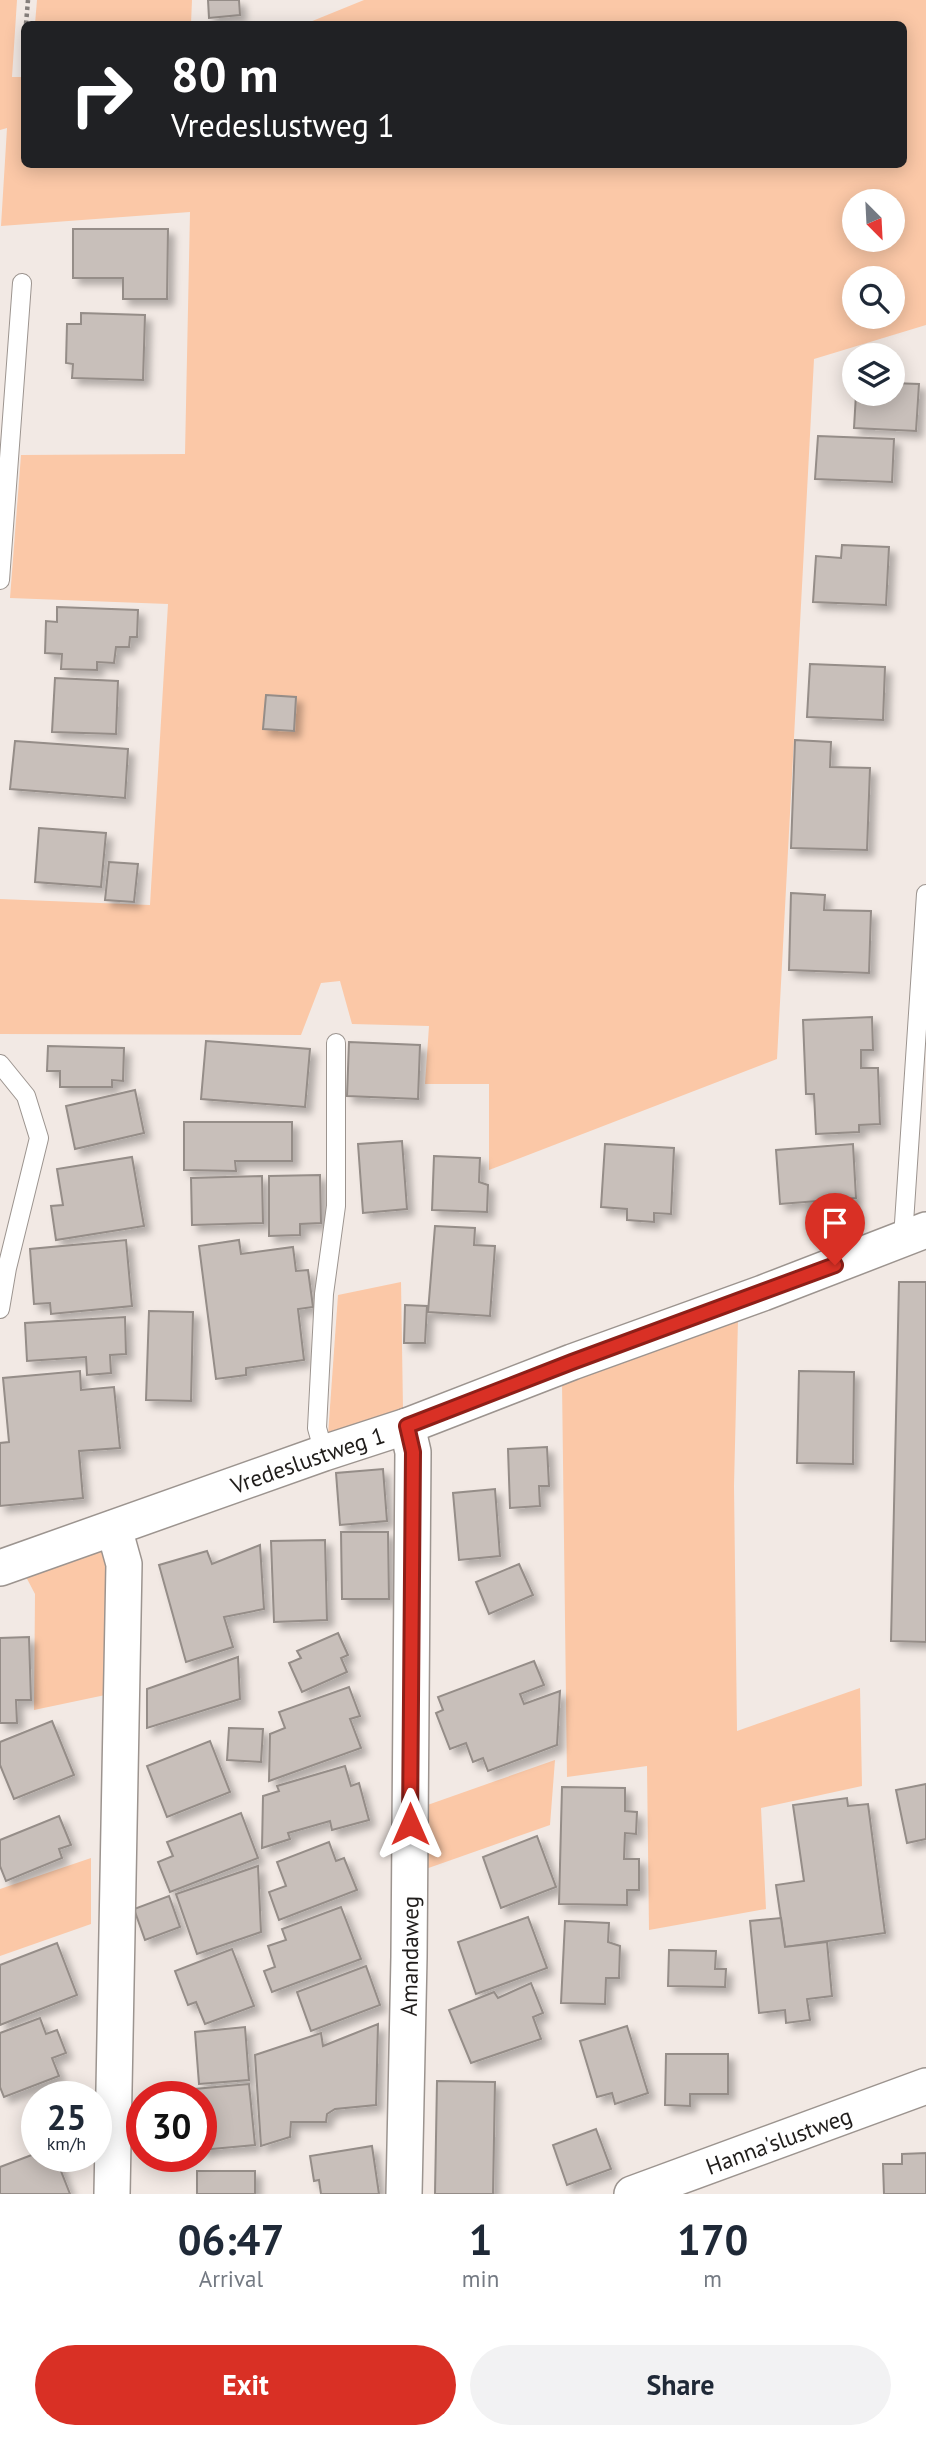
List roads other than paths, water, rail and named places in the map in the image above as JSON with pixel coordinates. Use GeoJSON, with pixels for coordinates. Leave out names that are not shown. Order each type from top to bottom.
{"type":"FeatureCollection","features":[{"type":"Feature","properties":{"kind":"street","name":"Vredeslustweg 1"},"geometry":{"type":"LineString","coordinates":[[0,1568],[407,1426],[917,1233]]}},
{"type":"Feature","properties":{"kind":"street","name":"Amandaweg"},"geometry":{"type":"LineString","coordinates":[[404,2194],[409,1970],[413,1465],[407,1426]]}},
{"type":"Feature","properties":{"kind":"street"},"geometry":{"type":"LineString","coordinates":[[112,2194],[124,1564],[114,1528]]}},
{"type":"Feature","properties":{"kind":"street","name":"Hanna'slustweg"},"geometry":{"type":"LineString","coordinates":[[632,2194],[926,2086]]}},
{"type":"Feature","properties":{"kind":"lane"},"geometry":{"type":"LineString","coordinates":[[0,580],[22,283]]}},
{"type":"Feature","properties":{"kind":"lane"},"geometry":{"type":"LineString","coordinates":[[917,1233],[904,1223],[926,894]]}},
{"type":"Feature","properties":{"kind":"lane"},"geometry":{"type":"LineString","coordinates":[[324,1453],[317,1428],[324,1294],[336,1206],[336,1043]]}},
{"type":"Feature","properties":{"kind":"lane"},"geometry":{"type":"LineString","coordinates":[[0,1064],[26,1096],[39,1138],[7,1268],[0,1309]]}}]}
